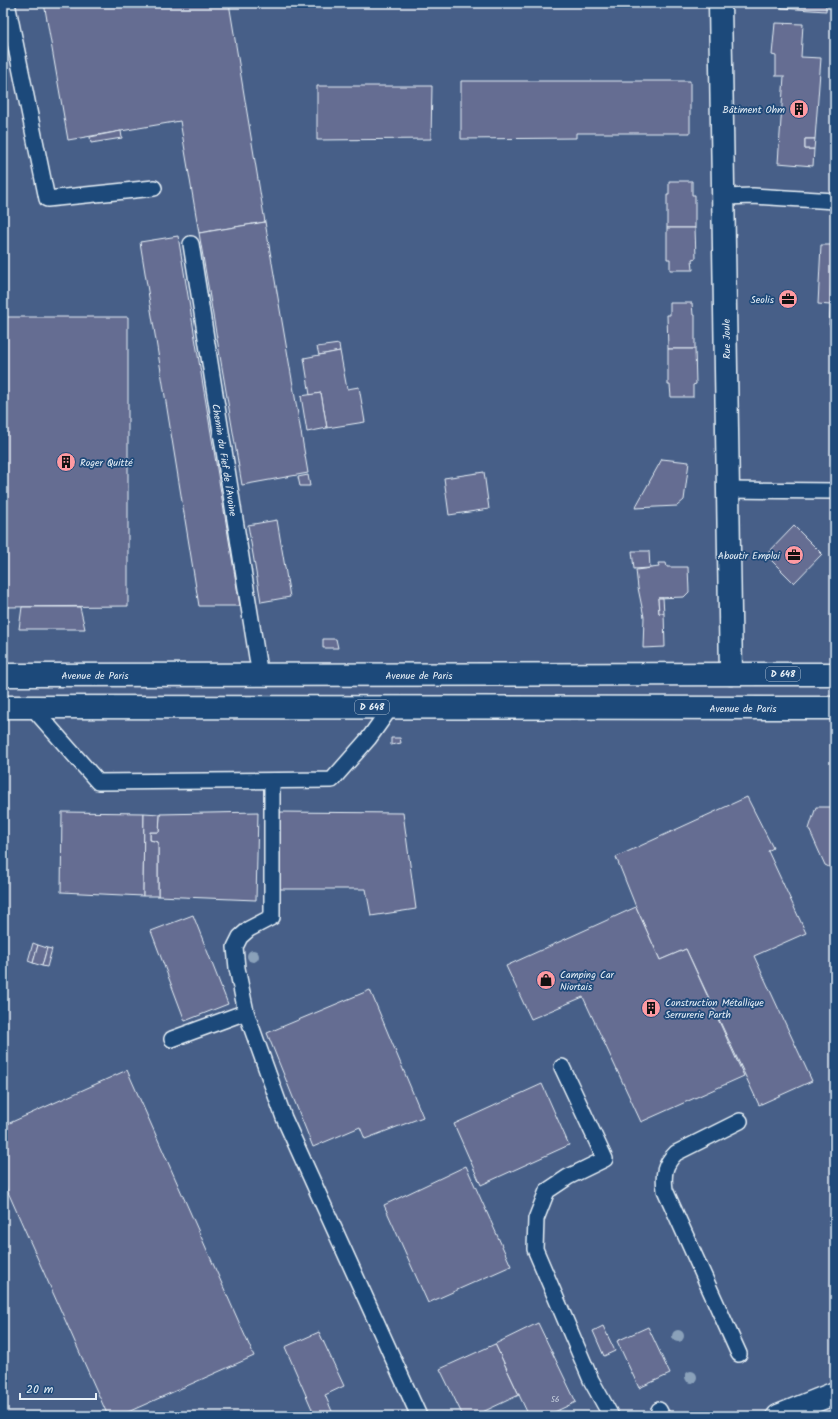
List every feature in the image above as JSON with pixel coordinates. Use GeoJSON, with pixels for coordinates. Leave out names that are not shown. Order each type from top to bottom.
{"type":"FeatureCollection","features":[{"type":"Feature","properties":{"kind":"main road","name":"Rue Joule"},"geometry":{"type":"LineString","coordinates":[[720,3],[731,674]]}},
{"type":"Feature","properties":{"kind":"main road","name":"Avenue de Paris"},"geometry":{"type":"LineString","coordinates":[[3,675],[260,676],[835,674]]}},
{"type":"Feature","properties":{"kind":"main road","name":"Avenue de Paris"},"geometry":{"type":"LineString","coordinates":[[3,707],[835,708]]}},
{"type":"Feature","properties":{"kind":"main road"},"geometry":{"type":"LineString","coordinates":[[778,1416],[835,1393]]}},
{"type":"Feature","properties":{"kind":"lane"},"geometry":{"type":"LineString","coordinates":[[7,3],[47,199],[154,188]]}},
{"type":"Feature","properties":{"kind":"lane"},"geometry":{"type":"LineString","coordinates":[[724,197],[754,196],[835,202]]}},
{"type":"Feature","properties":{"kind":"lane","name":"Chemin du Fief de l'Avoine"},"geometry":{"type":"LineString","coordinates":[[191,244],[260,676]]}},
{"type":"Feature","properties":{"kind":"lane"},"geometry":{"type":"LineString","coordinates":[[728,490],[835,491]]}},
{"type":"Feature","properties":{"kind":"lane"},"geometry":{"type":"LineString","coordinates":[[32,707],[98,782],[332,780],[369,738],[391,707]]}},
{"type":"Feature","properties":{"kind":"lane"},"geometry":{"type":"LineString","coordinates":[[272,781],[272,917],[249,929],[240,936],[235,947],[237,968],[246,1012],[284,1118],[419,1416]]}},
{"type":"Feature","properties":{"kind":"lane"},"geometry":{"type":"LineString","coordinates":[[172,1039],[246,1012]]}},
{"type":"Feature","properties":{"kind":"lane"},"geometry":{"type":"LineString","coordinates":[[562,1067],[604,1159],[568,1177],[547,1192],[536,1219],[535,1249],[591,1380],[611,1416]]}},
{"type":"Feature","properties":{"kind":"lane"},"geometry":{"type":"LineString","coordinates":[[739,1354],[665,1190],[663,1178],[666,1165],[676,1153],[740,1121]]}},
{"type":"Feature","properties":{"kind":"shaded area"},"geometry":{"type":"Polygon","coordinates":[[[3,3],[835,3],[835,1415],[3,1416],[3,3]]]}},
{"type":"Feature","properties":{"kind":"building"},"geometry":{"type":"Polygon","coordinates":[[[44,3],[229,3],[265,222],[199,233],[180,121],[68,140],[44,3]]]}},
{"type":"Feature","properties":{"kind":"building"},"geometry":{"type":"Polygon","coordinates":[[[782,3],[826,3],[826,11],[781,8],[782,3]]]}},
{"type":"Feature","properties":{"kind":"building","name":"Bâtiment Ohm"},"geometry":{"type":"Polygon","coordinates":[[[775,23],[803,24],[801,57],[821,58],[815,139],[805,139],[805,149],[814,149],[813,166],[778,163],[784,76],[776,76],[776,56],[772,55],[775,23]]]}},
{"type":"Feature","properties":{"kind":"building"},"geometry":{"type":"Polygon","coordinates":[[[461,81],[690,81],[690,133],[576,133],[576,138],[461,139],[461,81]]]}},
{"type":"Feature","properties":{"kind":"building"},"geometry":{"type":"Polygon","coordinates":[[[317,86],[432,86],[431,139],[317,140],[317,86]]]}},
{"type":"Feature","properties":{"kind":"building"},"geometry":{"type":"Polygon","coordinates":[[[121,131],[122,138],[91,143],[90,137],[121,131]]]}},
{"type":"Feature","properties":{"kind":"building"},"geometry":{"type":"Polygon","coordinates":[[[805,139],[815,139],[814,149],[805,149],[805,139]]]}},
{"type":"Feature","properties":{"kind":"building"},"geometry":{"type":"Polygon","coordinates":[[[669,181],[692,181],[692,195],[695,195],[695,228],[667,228],[667,195],[669,195],[669,181]]]}},
{"type":"Feature","properties":{"kind":"building"},"geometry":{"type":"Polygon","coordinates":[[[265,222],[308,473],[242,485],[199,233],[265,222]]]}},
{"type":"Feature","properties":{"kind":"building"},"geometry":{"type":"Polygon","coordinates":[[[835,227],[835,326],[829,325],[835,227]]]}},
{"type":"Feature","properties":{"kind":"building"},"geometry":{"type":"Polygon","coordinates":[[[667,228],[695,228],[696,258],[692,259],[693,270],[670,270],[670,259],[667,259],[667,228]]]}},
{"type":"Feature","properties":{"kind":"building"},"geometry":{"type":"Polygon","coordinates":[[[178,236],[240,606],[199,606],[140,242],[178,236]]]}},
{"type":"Feature","properties":{"kind":"building"},"geometry":{"type":"Polygon","coordinates":[[[821,245],[834,245],[830,305],[818,304],[821,245]]]}},
{"type":"Feature","properties":{"kind":"building"},"geometry":{"type":"Polygon","coordinates":[[[670,303],[692,303],[693,315],[695,315],[695,349],[668,349],[667,315],[670,315],[670,303]]]}},
{"type":"Feature","properties":{"kind":"building","name":"Roger Quitté"},"geometry":{"type":"Polygon","coordinates":[[[3,317],[128,317],[128,606],[3,607],[3,317]]]}},
{"type":"Feature","properties":{"kind":"building"},"geometry":{"type":"Polygon","coordinates":[[[339,344],[340,351],[319,355],[317,347],[339,344]]]}},
{"type":"Feature","properties":{"kind":"building"},"geometry":{"type":"Polygon","coordinates":[[[668,349],[695,349],[696,384],[693,385],[693,397],[671,397],[670,385],[668,385],[668,349]]]}},
{"type":"Feature","properties":{"kind":"building"},"geometry":{"type":"Polygon","coordinates":[[[340,351],[347,389],[359,387],[365,422],[327,428],[321,393],[310,395],[304,358],[340,351]]]}},
{"type":"Feature","properties":{"kind":"building"},"geometry":{"type":"Polygon","coordinates":[[[321,393],[327,428],[307,432],[301,396],[321,393]]]}},
{"type":"Feature","properties":{"kind":"building"},"geometry":{"type":"Polygon","coordinates":[[[662,459],[689,462],[684,500],[677,506],[635,508],[662,459]]]}},
{"type":"Feature","properties":{"kind":"building"},"geometry":{"type":"Polygon","coordinates":[[[484,472],[489,509],[449,515],[444,478],[484,472]]]}},
{"type":"Feature","properties":{"kind":"building"},"geometry":{"type":"Polygon","coordinates":[[[308,475],[310,486],[300,486],[298,477],[308,475]]]}},
{"type":"Feature","properties":{"kind":"building"},"geometry":{"type":"Polygon","coordinates":[[[277,520],[290,597],[261,602],[248,525],[277,520]]]}},
{"type":"Feature","properties":{"kind":"building","name":"Aboutir Emploi"},"geometry":{"type":"Polygon","coordinates":[[[794,526],[822,554],[794,583],[766,555],[794,526]]]}},
{"type":"Feature","properties":{"kind":"building"},"geometry":{"type":"Polygon","coordinates":[[[632,551],[649,551],[650,568],[634,569],[632,551]]]}},
{"type":"Feature","properties":{"kind":"building"},"geometry":{"type":"Polygon","coordinates":[[[658,563],[666,563],[667,567],[688,567],[689,592],[684,597],[658,598],[659,613],[664,613],[665,647],[643,648],[644,617],[636,570],[659,567],[658,563]]]}},
{"type":"Feature","properties":{"kind":"building"},"geometry":{"type":"Polygon","coordinates":[[[658,598],[663,598],[664,613],[659,613],[658,598]]]}},
{"type":"Feature","properties":{"kind":"building"},"geometry":{"type":"Polygon","coordinates":[[[22,607],[80,607],[85,629],[19,629],[22,607]]]}},
{"type":"Feature","properties":{"kind":"building"},"geometry":{"type":"Polygon","coordinates":[[[323,639],[336,639],[338,648],[323,648],[323,639]]]}},
{"type":"Feature","properties":{"kind":"building"},"geometry":{"type":"Polygon","coordinates":[[[391,738],[400,738],[401,743],[391,745],[391,738]]]}},
{"type":"Feature","properties":{"kind":"building"},"geometry":{"type":"Polygon","coordinates":[[[747,797],[773,848],[768,851],[806,933],[754,956],[812,1081],[759,1105],[686,949],[660,960],[636,907],[616,857],[747,797]]]}},
{"type":"Feature","properties":{"kind":"building"},"geometry":{"type":"Polygon","coordinates":[[[816,807],[835,807],[835,870],[825,865],[809,829],[816,807]]]}},
{"type":"Feature","properties":{"kind":"building"},"geometry":{"type":"Polygon","coordinates":[[[62,812],[144,813],[143,896],[61,892],[62,812]]]}},
{"type":"Feature","properties":{"kind":"building"},"geometry":{"type":"Polygon","coordinates":[[[258,812],[256,900],[158,896],[158,842],[150,840],[150,832],[159,832],[160,814],[258,812]]]}},
{"type":"Feature","properties":{"kind":"building"},"geometry":{"type":"Polygon","coordinates":[[[279,812],[403,813],[416,909],[371,916],[366,889],[279,889],[279,812]]]}},
{"type":"Feature","properties":{"kind":"building"},"geometry":{"type":"Polygon","coordinates":[[[144,813],[160,814],[159,832],[150,832],[150,840],[158,842],[158,896],[143,896],[144,813]]]}},
{"type":"Feature","properties":{"kind":"building","name":"Construction Métallique Serrurerie Parth"},"geometry":{"type":"Polygon","coordinates":[[[636,907],[660,960],[686,949],[744,1076],[641,1122],[583,997],[531,1019],[506,966],[636,907]]]}},
{"type":"Feature","properties":{"kind":"building"},"geometry":{"type":"Polygon","coordinates":[[[193,915],[228,1004],[185,1021],[151,931],[193,915]]]}},
{"type":"Feature","properties":{"kind":"building"},"geometry":{"type":"Polygon","coordinates":[[[33,943],[38,945],[33,963],[28,961],[33,943]]]}},
{"type":"Feature","properties":{"kind":"building"},"geometry":{"type":"Polygon","coordinates":[[[38,945],[47,948],[42,966],[33,963],[38,945]]]}},
{"type":"Feature","properties":{"kind":"building"},"geometry":{"type":"Polygon","coordinates":[[[47,948],[52,949],[47,967],[42,966],[47,948]]]}},
{"type":"Feature","properties":{"kind":"building"},"geometry":{"type":"Polygon","coordinates":[[[370,990],[423,1117],[365,1139],[360,1127],[313,1147],[267,1033],[370,990]]]}},
{"type":"Feature","properties":{"kind":"building"},"geometry":{"type":"Polygon","coordinates":[[[127,1070],[254,1356],[119,1416],[108,1416],[3,1181],[3,1126],[127,1070]]]}},
{"type":"Feature","properties":{"kind":"building"},"geometry":{"type":"Polygon","coordinates":[[[542,1084],[569,1145],[481,1185],[454,1124],[542,1084]]]}},
{"type":"Feature","properties":{"kind":"building"},"geometry":{"type":"Polygon","coordinates":[[[466,1166],[511,1266],[428,1303],[384,1205],[466,1166]]]}},
{"type":"Feature","properties":{"kind":"building"},"geometry":{"type":"Polygon","coordinates":[[[538,1323],[576,1402],[546,1416],[529,1416],[495,1344],[538,1323]]]}},
{"type":"Feature","properties":{"kind":"building"},"geometry":{"type":"Polygon","coordinates":[[[603,1326],[615,1351],[604,1356],[593,1331],[603,1326]]]}},
{"type":"Feature","properties":{"kind":"building"},"geometry":{"type":"Polygon","coordinates":[[[648,1327],[670,1374],[639,1388],[617,1341],[648,1327]]]}},
{"type":"Feature","properties":{"kind":"building"},"geometry":{"type":"Polygon","coordinates":[[[319,1332],[344,1386],[325,1395],[334,1416],[315,1416],[285,1347],[319,1332]]]}},
{"type":"Feature","properties":{"kind":"building"},"geometry":{"type":"Polygon","coordinates":[[[495,1344],[519,1395],[474,1416],[463,1416],[440,1369],[495,1344]]]}},
{"type":"Feature","properties":{"kind":"place","name":"Bâtiment Ohm"},"geometry":{"type":"Point","coordinates":[799,109]}},
{"type":"Feature","properties":{"kind":"place","name":"Seolis"},"geometry":{"type":"Point","coordinates":[788,299]}},
{"type":"Feature","properties":{"kind":"place","name":"Roger Quitté"},"geometry":{"type":"Point","coordinates":[66,462]}},
{"type":"Feature","properties":{"kind":"place","name":"Aboutir Emploi"},"geometry":{"type":"Point","coordinates":[794,555]}},
{"type":"Feature","properties":{"kind":"place","name":"Camping Car Niortais"},"geometry":{"type":"Point","coordinates":[546,980]}},
{"type":"Feature","properties":{"kind":"place","name":"Construction Métallique Serrurerie Parth"},"geometry":{"type":"Point","coordinates":[651,1008]}}]}
